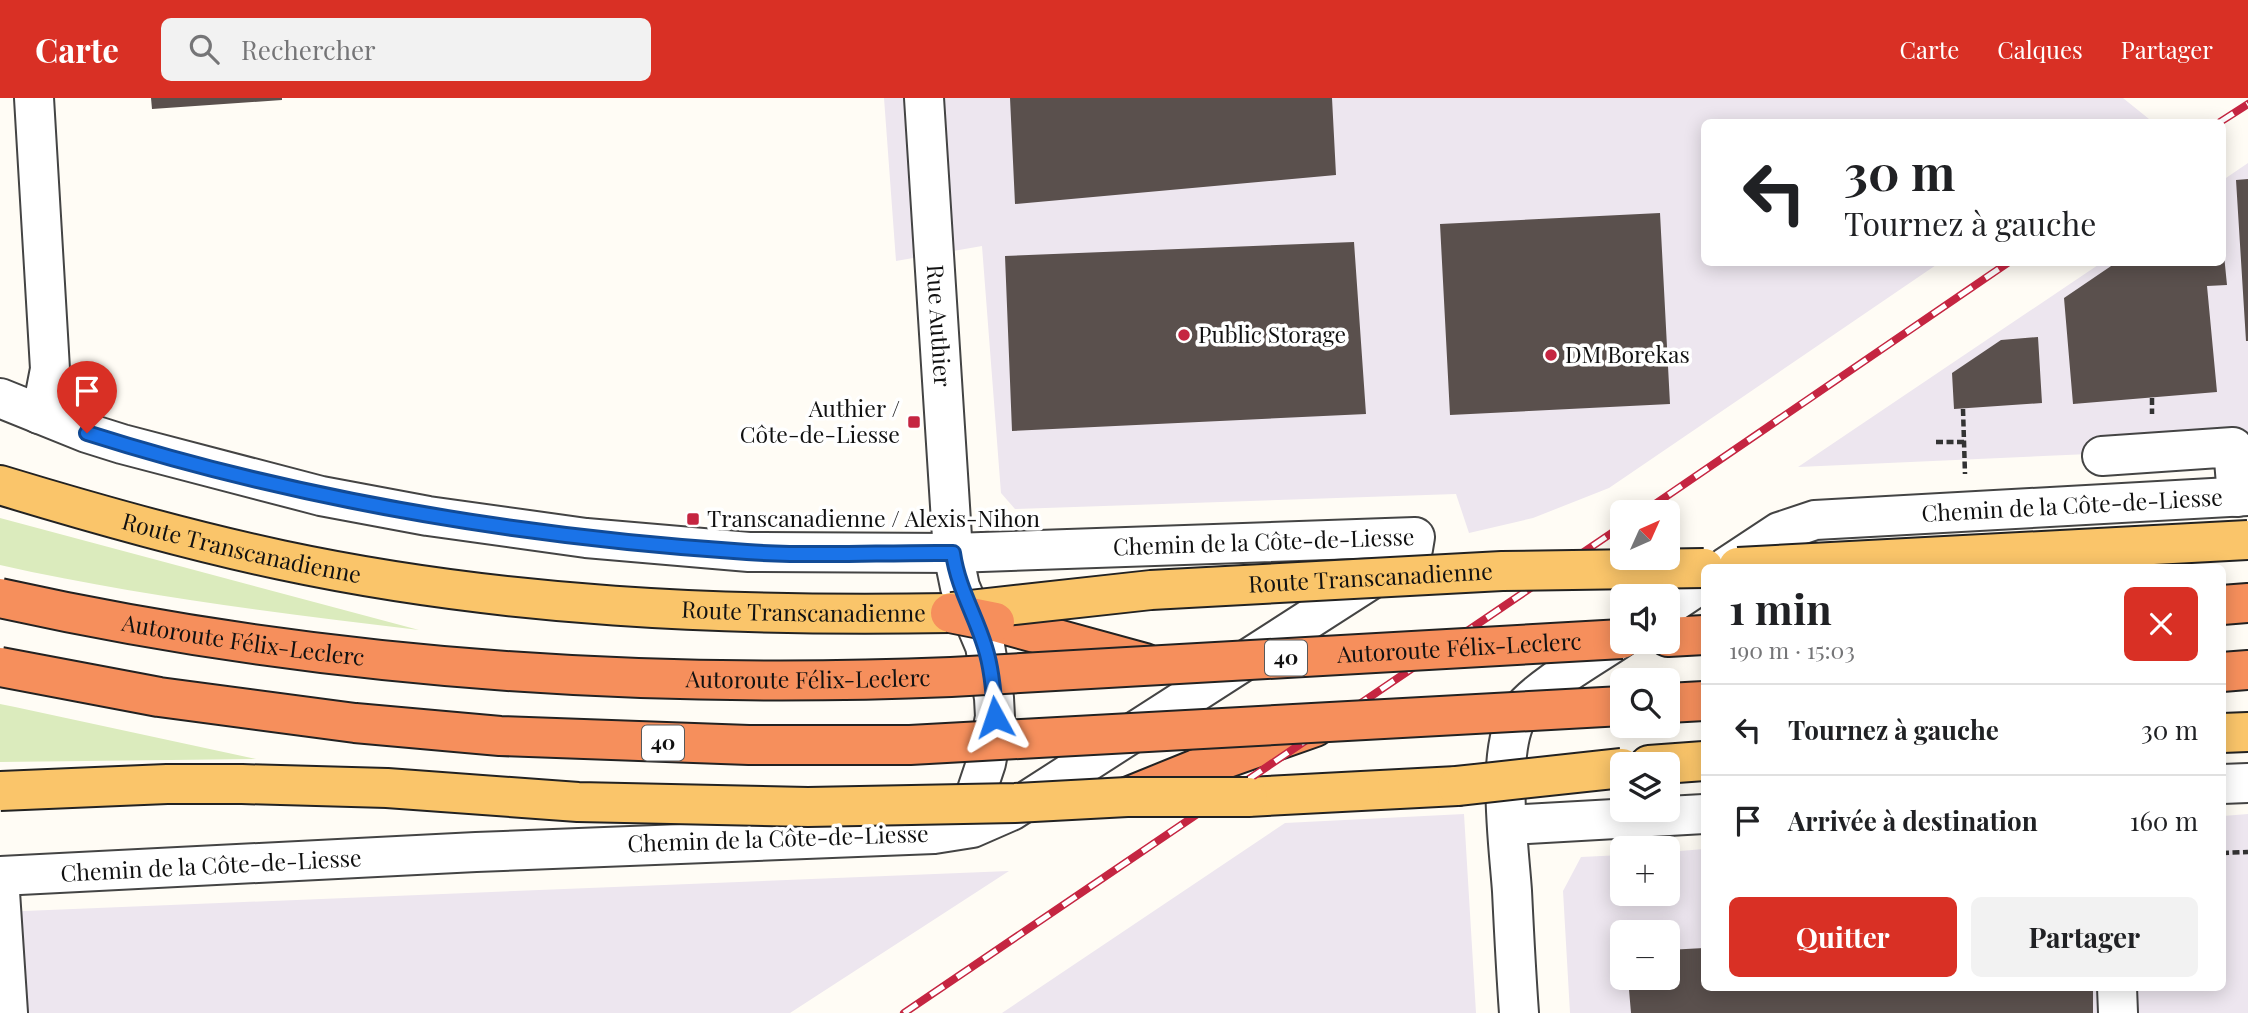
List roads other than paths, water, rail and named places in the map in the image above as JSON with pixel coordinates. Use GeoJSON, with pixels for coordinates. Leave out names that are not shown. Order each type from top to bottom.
{"type":"FeatureCollection","features":[{"type":"Feature","properties":{"kind":"highway","name":"Autoroute Félix-Leclerc"},"geometry":{"type":"LineString","coordinates":[[0,598],[178,633],[380,660],[501,670],[699,678],[883,679],[1610,639]]}},
{"type":"Feature","properties":{"kind":"highway"},"geometry":{"type":"LineString","coordinates":[[2226,605],[2248,603]]}},
{"type":"Feature","properties":{"kind":"highway"},"geometry":{"type":"LineString","coordinates":[[950,613],[995,622],[1154,666]]}},
{"type":"Feature","properties":{"kind":"highway"},"geometry":{"type":"LineString","coordinates":[[1680,636],[1701,635]]}},
{"type":"Feature","properties":{"kind":"highway","name":"40"},"geometry":{"type":"LineString","coordinates":[[0,667],[159,697],[341,722],[500,736],[628,742],[910,745],[1610,707]]}},
{"type":"Feature","properties":{"kind":"highway"},"geometry":{"type":"LineString","coordinates":[[2226,672],[2248,670]]}},
{"type":"Feature","properties":{"kind":"highway"},"geometry":{"type":"LineString","coordinates":[[1680,702],[1701,701]]}},
{"type":"Feature","properties":{"kind":"highway"},"geometry":{"type":"LineString","coordinates":[[1127,797],[1196,769],[1330,722]]}},
{"type":"Feature","properties":{"kind":"main road","name":"Route Transcanadienne"},"geometry":{"type":"LineString","coordinates":[[17,490],[281,560],[450,588],[682,611],[813,615],[950,613],[1165,590],[1502,572],[1701,568]]}},
{"type":"Feature","properties":{"kind":"main road"},"geometry":{"type":"LineString","coordinates":[[1795,564],[2248,540]]}},
{"type":"Feature","properties":{"kind":"main road"},"geometry":{"type":"LineString","coordinates":[[2226,733],[2248,732]]}},
{"type":"Feature","properties":{"kind":"main road"},"geometry":{"type":"LineString","coordinates":[[1680,763],[1701,761]]}},
{"type":"Feature","properties":{"kind":"main road"},"geometry":{"type":"LineString","coordinates":[[0,791],[242,784],[387,788],[578,802],[808,807],[1015,803],[1127,797],[1248,797],[1457,786],[1610,769]]}},
{"type":"Feature","properties":{"kind":"street"},"geometry":{"type":"LineString","coordinates":[[34,98],[50,369],[39,414]]}},
{"type":"Feature","properties":{"kind":"street","name":"Rue Authier"},"geometry":{"type":"LineString","coordinates":[[924,98],[953,553],[960,587],[985,646],[995,717],[986,763],[976,793],[934,834]]}},
{"type":"Feature","properties":{"kind":"street","name":"Chemin de la Côte-de-Liesse"},"geometry":{"type":"LineString","coordinates":[[0,398],[122,444],[321,496],[428,516],[586,538],[749,552],[953,553],[1415,537],[1413,549],[1380,575],[1011,811],[972,828],[934,834],[529,849],[0,876]]}},
{"type":"Feature","properties":{"kind":"street"},"geometry":{"type":"LineString","coordinates":[[2102,456],[2240,449],[2243,496]]}},
{"type":"Feature","properties":{"kind":"street","name":"Chemin de la Côte-de-Liesse"},"geometry":{"type":"LineString","coordinates":[[1731,564],[1779,532],[1815,520],[2243,496]]}},
{"type":"Feature","properties":{"kind":"street"},"geometry":{"type":"LineString","coordinates":[[2088,504],[2092,564]]}},
{"type":"Feature","properties":{"kind":"street"},"geometry":{"type":"LineString","coordinates":[[1360,538],[1380,575]]}},
{"type":"Feature","properties":{"kind":"street"},"geometry":{"type":"LineString","coordinates":[[1680,598],[1701,584]]}},
{"type":"Feature","properties":{"kind":"street"},"geometry":{"type":"LineString","coordinates":[[1519,1013],[1508,825],[1508,748],[1511,732],[1520,712],[1536,695],[1610,646]]}},
{"type":"Feature","properties":{"kind":"street"},"geometry":{"type":"LineString","coordinates":[[2226,784],[2248,783]]}},
{"type":"Feature","properties":{"kind":"street"},"geometry":{"type":"LineString","coordinates":[[1508,825],[1701,814]]}},
{"type":"Feature","properties":{"kind":"street"},"geometry":{"type":"LineString","coordinates":[[0,892],[8,1013]]}},
{"type":"Feature","properties":{"kind":"street"},"geometry":{"type":"LineString","coordinates":[[2117,991],[2118,1013]]}},
{"type":"Feature","properties":{"kind":"railway"},"geometry":{"type":"LineString","coordinates":[[2225,119],[2248,104]]}},
{"type":"Feature","properties":{"kind":"railway"},"geometry":{"type":"LineString","coordinates":[[1661,500],[2003,266]]}},
{"type":"Feature","properties":{"kind":"railway"},"geometry":{"type":"LineString","coordinates":[[904,1013],[1610,534]]}},
{"type":"Feature","properties":{"kind":"place","name":"Public Storage"},"geometry":{"type":"Point","coordinates":[1184,335]}},
{"type":"Feature","properties":{"kind":"place","name":"DM Borekas"},"geometry":{"type":"Point","coordinates":[1551,355]}},
{"type":"Feature","properties":{"kind":"place","name":"Authier / Côte-de-Liesse"},"geometry":{"type":"Point","coordinates":[914,422]}},
{"type":"Feature","properties":{"kind":"place","name":"Transcanadienne / Alexis-Nihon"},"geometry":{"type":"Point","coordinates":[693,519]}}]}
